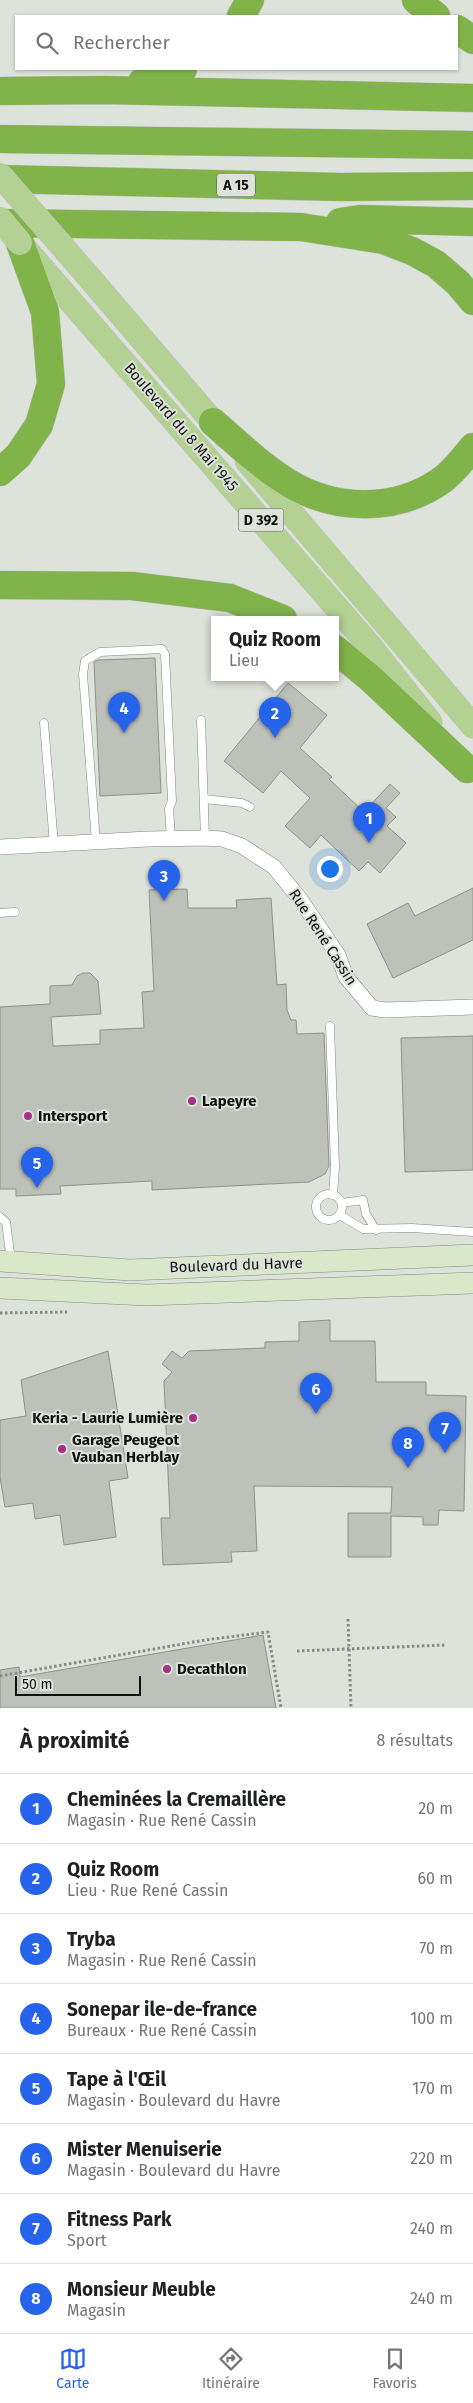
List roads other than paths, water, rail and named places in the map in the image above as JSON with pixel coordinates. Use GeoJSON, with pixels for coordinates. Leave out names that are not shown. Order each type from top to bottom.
{"type":"FeatureCollection","features":[{"type":"Feature","properties":{"kind":"highway"},"geometry":{"type":"LineString","coordinates":[[242,15],[250,0]]}},
{"type":"Feature","properties":{"kind":"highway"},"geometry":{"type":"LineString","coordinates":[[416,0],[435,15]]}},
{"type":"Feature","properties":{"kind":"highway"},"geometry":{"type":"LineString","coordinates":[[458,30],[473,40]]}},
{"type":"Feature","properties":{"kind":"highway"},"geometry":{"type":"LineString","coordinates":[[103,90],[160,78],[180,70]]}},
{"type":"Feature","properties":{"kind":"highway"},"geometry":{"type":"LineString","coordinates":[[0,91],[103,90],[473,98]]}},
{"type":"Feature","properties":{"kind":"highway"},"geometry":{"type":"LineString","coordinates":[[0,139],[473,145]]}},
{"type":"Feature","properties":{"kind":"highway","name":"A 15"},"geometry":{"type":"LineString","coordinates":[[0,177],[341,187],[473,186]]}},
{"type":"Feature","properties":{"kind":"highway"},"geometry":{"type":"LineString","coordinates":[[301,228],[360,219],[473,222]]}},
{"type":"Feature","properties":{"kind":"highway"},"geometry":{"type":"LineString","coordinates":[[0,223],[301,228],[383,240],[412,251],[436,264],[458,283],[473,301]]}},
{"type":"Feature","properties":{"kind":"highway"},"geometry":{"type":"LineString","coordinates":[[0,472],[18,456],[39,425],[51,384],[45,312],[20,243]]}},
{"type":"Feature","properties":{"kind":"highway"},"geometry":{"type":"LineString","coordinates":[[213,422],[269,471],[305,492],[342,504],[368,505],[392,501],[419,493],[442,480],[473,447]]}},
{"type":"Feature","properties":{"kind":"highway"},"geometry":{"type":"LineString","coordinates":[[0,585],[132,586],[151,588],[230,598],[276,616]]}},
{"type":"Feature","properties":{"kind":"highway"},"geometry":{"type":"LineString","coordinates":[[339,652],[370,678],[470,772]]}},
{"type":"Feature","properties":{"kind":"main road","name":"Boulevard du 8 Mai 1945"},"geometry":{"type":"LineString","coordinates":[[0,177],[88,276],[473,726]]}},
{"type":"Feature","properties":{"kind":"main road","name":"Boulevard du 8 Mai 1945"},"geometry":{"type":"LineString","coordinates":[[0,219],[370,646],[470,772]]}},
{"type":"Feature","properties":{"kind":"main road","name":"Boulevard du Havre"},"geometry":{"type":"LineString","coordinates":[[5,1261],[130,1270],[473,1255]]}},
{"type":"Feature","properties":{"kind":"main road","name":"Boulevard du Havre"},"geometry":{"type":"LineString","coordinates":[[0,1288],[147,1296],[473,1283]]}},
{"type":"Feature","properties":{"kind":"street","name":"Rue René Cassin"},"geometry":{"type":"LineString","coordinates":[[0,847],[54,846],[171,838],[222,839],[242,846],[274,867],[300,899],[338,955],[346,977],[372,1008],[385,1010],[467,1007]]}},
{"type":"Feature","properties":{"kind":"lane"},"geometry":{"type":"LineString","coordinates":[[96,842],[83,674],[85,662],[100,652],[162,649],[165,654],[172,801],[169,809],[171,838]]}},
{"type":"Feature","properties":{"kind":"lane"},"geometry":{"type":"LineString","coordinates":[[201,720],[205,838]]}},
{"type":"Feature","properties":{"kind":"lane"},"geometry":{"type":"LineString","coordinates":[[44,723],[54,846]]}},
{"type":"Feature","properties":{"kind":"lane"},"geometry":{"type":"LineString","coordinates":[[204,799],[242,803],[250,807]]}},
{"type":"Feature","properties":{"kind":"lane"},"geometry":{"type":"LineString","coordinates":[[0,913],[15,912]]}},
{"type":"Feature","properties":{"kind":"lane"},"geometry":{"type":"LineString","coordinates":[[467,1007],[473,997]]}},
{"type":"Feature","properties":{"kind":"lane"},"geometry":{"type":"LineString","coordinates":[[330,1026],[336,1167],[332,1195]]}},
{"type":"Feature","properties":{"kind":"lane"},"geometry":{"type":"LineString","coordinates":[[342,1203],[340,1215],[333,1220],[325,1220],[317,1211],[319,1200],[325,1195],[332,1195],[342,1203],[363,1200],[366,1214],[376,1230]]}},
{"type":"Feature","properties":{"kind":"lane"},"geometry":{"type":"LineString","coordinates":[[340,1215],[363,1229],[412,1228],[473,1232]]}},
{"type":"Feature","properties":{"kind":"lane"},"geometry":{"type":"LineString","coordinates":[[0,1217],[6,1222],[5,1261]]}},
{"type":"Feature","properties":{"kind":"place","name":"Sonepar ile-de-france"},"geometry":{"type":"Point","coordinates":[124,733]}},
{"type":"Feature","properties":{"kind":"place","name":"Quiz Room"},"geometry":{"type":"Point","coordinates":[275,738]}},
{"type":"Feature","properties":{"kind":"place","name":"Cheminées la Cremaillère"},"geometry":{"type":"Point","coordinates":[369,843]}},
{"type":"Feature","properties":{"kind":"place","name":"Tryba"},"geometry":{"type":"Point","coordinates":[164,901]}},
{"type":"Feature","properties":{"kind":"place","name":"Lapeyre"},"geometry":{"type":"Point","coordinates":[192,1101]}},
{"type":"Feature","properties":{"kind":"place","name":"Intersport"},"geometry":{"type":"Point","coordinates":[28,1116]}},
{"type":"Feature","properties":{"kind":"place","name":"Tape à l'Œil"},"geometry":{"type":"Point","coordinates":[37,1188]}},
{"type":"Feature","properties":{"kind":"place","name":"Mister Menuiserie"},"geometry":{"type":"Point","coordinates":[316,1414]}},
{"type":"Feature","properties":{"kind":"place","name":"Keria - Laurie Lumière"},"geometry":{"type":"Point","coordinates":[193,1418]}},
{"type":"Feature","properties":{"kind":"place","name":"Garage Peugeot Vauban Herblay"},"geometry":{"type":"Point","coordinates":[62,1449]}},
{"type":"Feature","properties":{"kind":"place","name":"Fitness Park"},"geometry":{"type":"Point","coordinates":[445,1453]}},
{"type":"Feature","properties":{"kind":"place","name":"Monsieur Meuble"},"geometry":{"type":"Point","coordinates":[408,1468]}},
{"type":"Feature","properties":{"kind":"place","name":"Decathlon"},"geometry":{"type":"Point","coordinates":[167,1669]}}]}
